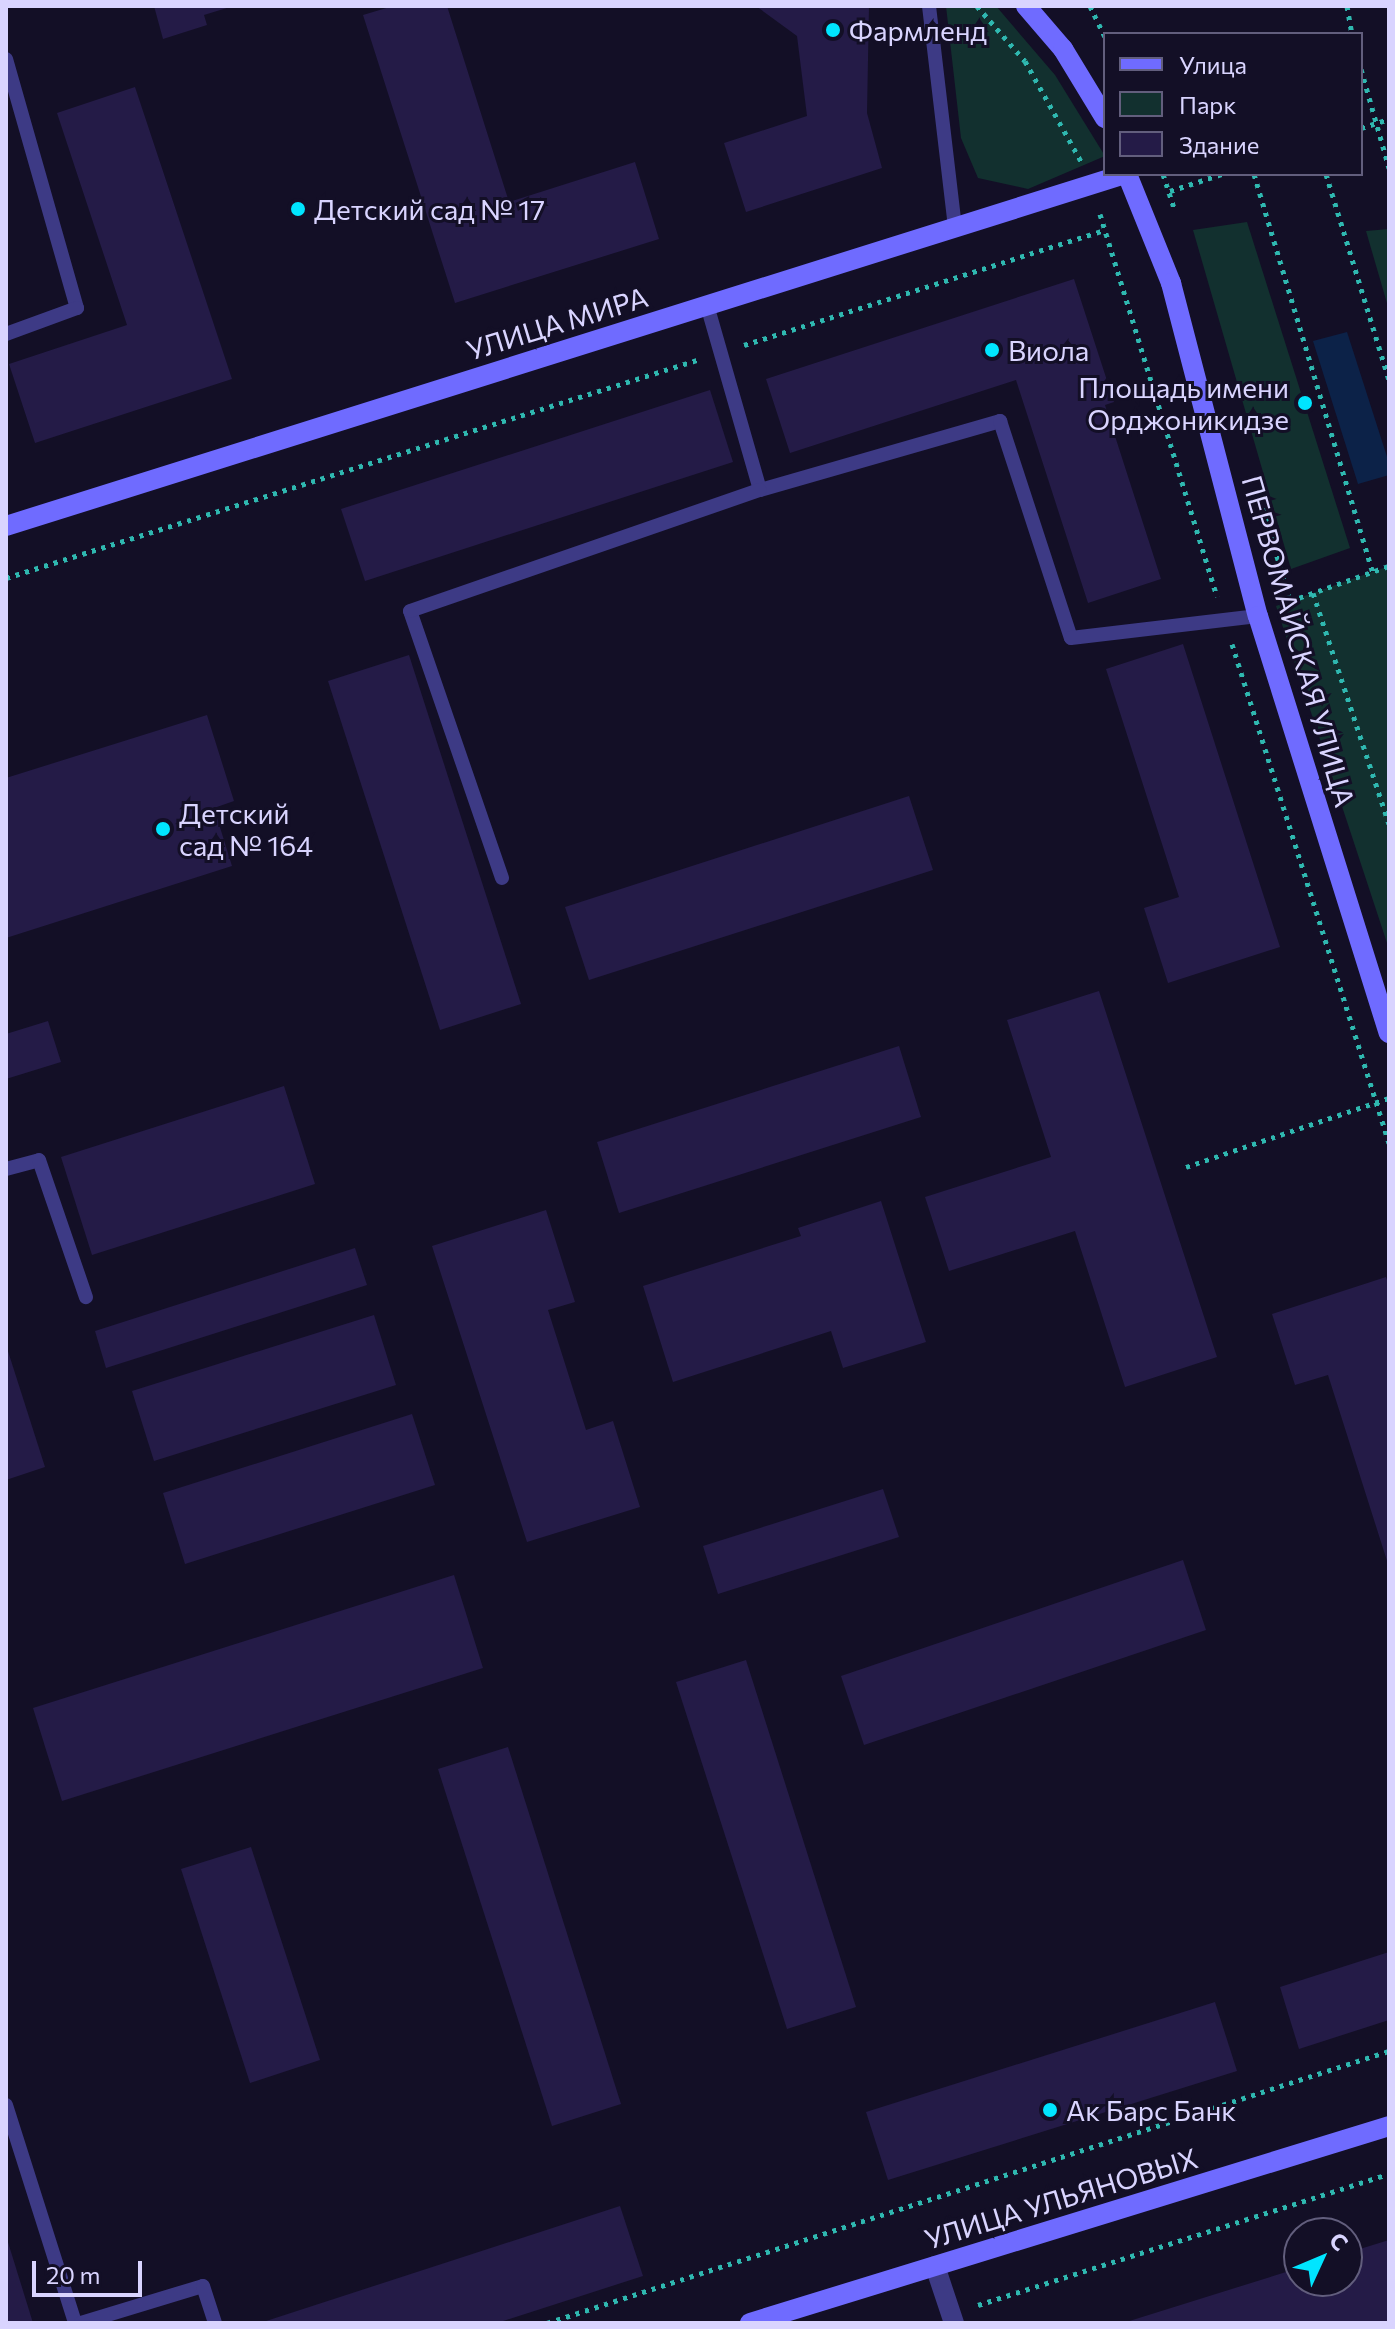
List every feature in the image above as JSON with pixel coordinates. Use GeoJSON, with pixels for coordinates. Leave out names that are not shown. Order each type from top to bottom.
{"type":"FeatureCollection","features":[{"type":"Feature","properties":{"kind":"main road"},"geometry":{"type":"LineString","coordinates":[[1026,6],[1063,49],[1103,115]]}},
{"type":"Feature","properties":{"kind":"main road","name":"УЛИЦА МИРА"},"geometry":{"type":"LineString","coordinates":[[6,526],[1120,176]]}},
{"type":"Feature","properties":{"kind":"main road","name":"ПЕРВОМАЙСКАЯ УЛИЦА"},"geometry":{"type":"LineString","coordinates":[[1127,176],[1171,283],[1258,616],[1389,1033]]}},
{"type":"Feature","properties":{"kind":"main road","name":"УЛИЦА УЛЬЯНОВЫХ"},"geometry":{"type":"LineString","coordinates":[[750,2323],[1389,2126]]}},
{"type":"Feature","properties":{"kind":"street"},"geometry":{"type":"LineString","coordinates":[[935,2266],[952,2318]]}},
{"type":"Feature","properties":{"kind":"lane"},"geometry":{"type":"LineString","coordinates":[[929,6],[955,227]]}},
{"type":"Feature","properties":{"kind":"lane"},"geometry":{"type":"LineString","coordinates":[[6,59],[77,308],[6,334]]}},
{"type":"Feature","properties":{"kind":"lane"},"geometry":{"type":"LineString","coordinates":[[707,305],[760,490]]}},
{"type":"Feature","properties":{"kind":"lane"},"geometry":{"type":"LineString","coordinates":[[502,878],[410,611],[760,490],[1000,421],[1071,638],[1258,616]]}},
{"type":"Feature","properties":{"kind":"lane"},"geometry":{"type":"LineString","coordinates":[[6,1169],[39,1160],[86,1297]]}},
{"type":"Feature","properties":{"kind":"lane"},"geometry":{"type":"LineString","coordinates":[[6,2105],[78,2323],[203,2286],[215,2323]]}},
{"type":"Feature","properties":{"kind":"path"},"geometry":{"type":"LineString","coordinates":[[977,6],[1025,61],[1083,165]]}},
{"type":"Feature","properties":{"kind":"path"},"geometry":{"type":"LineString","coordinates":[[1090,6],[1103,33]]}},
{"type":"Feature","properties":{"kind":"path"},"geometry":{"type":"LineString","coordinates":[[1347,6],[1352,32]]}},
{"type":"Feature","properties":{"kind":"path"},"geometry":{"type":"LineString","coordinates":[[1363,77],[1389,168]]}},
{"type":"Feature","properties":{"kind":"path"},"geometry":{"type":"LineString","coordinates":[[1363,127],[1389,119]]}},
{"type":"Feature","properties":{"kind":"path"},"geometry":{"type":"LineString","coordinates":[[1164,176],[1170,191],[1216,176]]}},
{"type":"Feature","properties":{"kind":"path"},"geometry":{"type":"LineString","coordinates":[[1255,176],[1373,572]]}},
{"type":"Feature","properties":{"kind":"path"},"geometry":{"type":"LineString","coordinates":[[1327,176],[1389,380]]}},
{"type":"Feature","properties":{"kind":"path"},"geometry":{"type":"LineString","coordinates":[[1100,214],[1389,1143]]}},
{"type":"Feature","properties":{"kind":"path"},"geometry":{"type":"LineString","coordinates":[[6,578],[1105,230]]}},
{"type":"Feature","properties":{"kind":"path"},"geometry":{"type":"LineString","coordinates":[[1290,601],[1389,566]]}},
{"type":"Feature","properties":{"kind":"path"},"geometry":{"type":"LineString","coordinates":[[1313,593],[1389,824]]}},
{"type":"Feature","properties":{"kind":"path"},"geometry":{"type":"LineString","coordinates":[[1186,1167],[1389,1098]]}},
{"type":"Feature","properties":{"kind":"path"},"geometry":{"type":"LineString","coordinates":[[547,2323],[1389,2051]]}},
{"type":"Feature","properties":{"kind":"path"},"geometry":{"type":"LineString","coordinates":[[952,2318],[1389,2174]]}},
{"type":"Feature","properties":{"kind":"green space"},"geometry":{"type":"Polygon","coordinates":[[[946,6],[996,6],[1055,75],[1103,157],[1028,189],[978,178],[961,138],[946,6]]]}},
{"type":"Feature","properties":{"kind":"green space"},"geometry":{"type":"Polygon","coordinates":[[[1247,222],[1350,548],[1291,569],[1193,230],[1247,222]]]}},
{"type":"Feature","properties":{"kind":"green space"},"geometry":{"type":"Polygon","coordinates":[[[1389,229],[1389,310],[1366,231],[1389,229]]]}},
{"type":"Feature","properties":{"kind":"green space"},"geometry":{"type":"Polygon","coordinates":[[[1389,566],[1389,949],[1276,606],[1389,566]]]}},
{"type":"Feature","properties":{"kind":"water"},"geometry":{"type":"Polygon","coordinates":[[[1347,332],[1389,463],[1389,475],[1358,484],[1313,341],[1347,332]]]}},
{"type":"Feature","properties":{"kind":"building"},"geometry":{"type":"Polygon","coordinates":[[[154,6],[230,7],[204,15],[207,25],[163,39],[154,6]]]}},
{"type":"Feature","properties":{"kind":"building"},"geometry":{"type":"Polygon","coordinates":[[[393,6],[447,6],[509,202],[635,162],[659,239],[455,303],[363,15],[393,6]]]}},
{"type":"Feature","properties":{"kind":"building"},"geometry":{"type":"Polygon","coordinates":[[[756,6],[869,6],[867,113],[882,168],[746,212],[724,143],[807,116],[797,36],[756,6]]]}},
{"type":"Feature","properties":{"kind":"building"},"geometry":{"type":"Polygon","coordinates":[[[135,87],[232,379],[35,443],[9,364],[127,325],[57,113],[135,87]]]}},
{"type":"Feature","properties":{"kind":"building"},"geometry":{"type":"Polygon","coordinates":[[[1074,279],[1114,402],[1105,405],[1161,579],[1088,603],[1016,380],[790,453],[766,379],[1074,279]]]}},
{"type":"Feature","properties":{"kind":"building"},"geometry":{"type":"Polygon","coordinates":[[[710,390],[733,462],[365,581],[341,509],[710,390]]]}},
{"type":"Feature","properties":{"kind":"building"},"geometry":{"type":"Polygon","coordinates":[[[1183,644],[1280,947],[1168,983],[1144,908],[1179,897],[1106,669],[1183,644]]]}},
{"type":"Feature","properties":{"kind":"building"},"geometry":{"type":"Polygon","coordinates":[[[409,655],[521,1004],[440,1030],[328,681],[409,655]]]}},
{"type":"Feature","properties":{"kind":"building"},"geometry":{"type":"Polygon","coordinates":[[[207,715],[234,801],[214,808],[232,866],[6,938],[6,778],[207,715]]]}},
{"type":"Feature","properties":{"kind":"building"},"geometry":{"type":"Polygon","coordinates":[[[909,796],[933,870],[589,980],[565,907],[909,796]]]}},
{"type":"Feature","properties":{"kind":"building"},"geometry":{"type":"Polygon","coordinates":[[[1099,991],[1217,1357],[1125,1387],[1075,1231],[949,1271],[925,1197],[1051,1157],[1007,1020],[1099,991]]]}},
{"type":"Feature","properties":{"kind":"building"},"geometry":{"type":"Polygon","coordinates":[[[48,1021],[61,1062],[6,1079],[6,1034],[48,1021]]]}},
{"type":"Feature","properties":{"kind":"building"},"geometry":{"type":"Polygon","coordinates":[[[899,1046],[921,1117],[619,1213],[597,1142],[899,1046]]]}},
{"type":"Feature","properties":{"kind":"building"},"geometry":{"type":"Polygon","coordinates":[[[284,1086],[315,1184],[92,1255],[61,1157],[284,1086]]]}},
{"type":"Feature","properties":{"kind":"building"},"geometry":{"type":"Polygon","coordinates":[[[881,1201],[926,1342],[843,1368],[831,1331],[673,1382],[643,1286],[801,1236],[798,1228],[881,1201]]]}},
{"type":"Feature","properties":{"kind":"building"},"geometry":{"type":"Polygon","coordinates":[[[546,1210],[575,1302],[548,1310],[586,1430],[613,1421],[640,1507],[527,1542],[432,1246],[546,1210]]]}},
{"type":"Feature","properties":{"kind":"building"},"geometry":{"type":"Polygon","coordinates":[[[355,1248],[367,1285],[106,1368],[95,1331],[355,1248]]]}},
{"type":"Feature","properties":{"kind":"building"},"geometry":{"type":"Polygon","coordinates":[[[1386,1277],[1389,1286],[1388,1564],[1328,1375],[1295,1385],[1272,1314],[1386,1277]]]}},
{"type":"Feature","properties":{"kind":"building"},"geometry":{"type":"Polygon","coordinates":[[[374,1315],[396,1385],[154,1461],[132,1391],[374,1315]]]}},
{"type":"Feature","properties":{"kind":"building"},"geometry":{"type":"Polygon","coordinates":[[[6,1345],[45,1467],[6,1480],[6,1345]]]}},
{"type":"Feature","properties":{"kind":"building"},"geometry":{"type":"Polygon","coordinates":[[[412,1414],[435,1485],[185,1564],[163,1493],[412,1414]]]}},
{"type":"Feature","properties":{"kind":"building"},"geometry":{"type":"Polygon","coordinates":[[[883,1489],[899,1537],[718,1594],[703,1546],[883,1489]]]}},
{"type":"Feature","properties":{"kind":"building"},"geometry":{"type":"Polygon","coordinates":[[[1183,1560],[1206,1630],[864,1745],[841,1676],[1183,1560]]]}},
{"type":"Feature","properties":{"kind":"building"},"geometry":{"type":"Polygon","coordinates":[[[454,1575],[483,1668],[62,1801],[33,1708],[454,1575]]]}},
{"type":"Feature","properties":{"kind":"building"},"geometry":{"type":"Polygon","coordinates":[[[746,1660],[856,2007],[787,2029],[676,1682],[746,1660]]]}},
{"type":"Feature","properties":{"kind":"building"},"geometry":{"type":"Polygon","coordinates":[[[508,1747],[621,2104],[552,2126],[438,1769],[508,1747]]]}},
{"type":"Feature","properties":{"kind":"building"},"geometry":{"type":"Polygon","coordinates":[[[251,1847],[320,2060],[250,2083],[181,1869],[251,1847]]]}},
{"type":"Feature","properties":{"kind":"building"},"geometry":{"type":"Polygon","coordinates":[[[1389,1952],[1389,2020],[1299,2049],[1280,1987],[1389,1952]]]}},
{"type":"Feature","properties":{"kind":"building"},"geometry":{"type":"Polygon","coordinates":[[[1215,2002],[1237,2071],[888,2180],[866,2112],[1215,2002]]]}},
{"type":"Feature","properties":{"kind":"building"},"geometry":{"type":"Polygon","coordinates":[[[620,2206],[643,2276],[497,2323],[260,2323],[620,2206]]]}},
{"type":"Feature","properties":{"kind":"building"},"geometry":{"type":"Polygon","coordinates":[[[7,2239],[33,2323],[6,2323],[7,2239]]]}},
{"type":"Feature","properties":{"kind":"building"},"geometry":{"type":"Polygon","coordinates":[[[1389,2240],[1389,2323],[1123,2323],[1283,2273],[1283,2297],[1363,2297],[1363,2248],[1389,2240]]]}},
{"type":"Feature","properties":{"kind":"place","name":"Фармленд"},"geometry":{"type":"Point","coordinates":[833,30]}},
{"type":"Feature","properties":{"kind":"place","name":"Детский сад № 17"},"geometry":{"type":"Point","coordinates":[298,209]}},
{"type":"Feature","properties":{"kind":"place","name":"Виола"},"geometry":{"type":"Point","coordinates":[992,350]}},
{"type":"Feature","properties":{"kind":"place","name":"Площадь имени Орджоникидзе"},"geometry":{"type":"Point","coordinates":[1305,403]}},
{"type":"Feature","properties":{"kind":"place","name":"Детский сад № 164"},"geometry":{"type":"Point","coordinates":[163,829]}},
{"type":"Feature","properties":{"kind":"place","name":"Ак Барс Банк"},"geometry":{"type":"Point","coordinates":[1050,2110]}}]}
